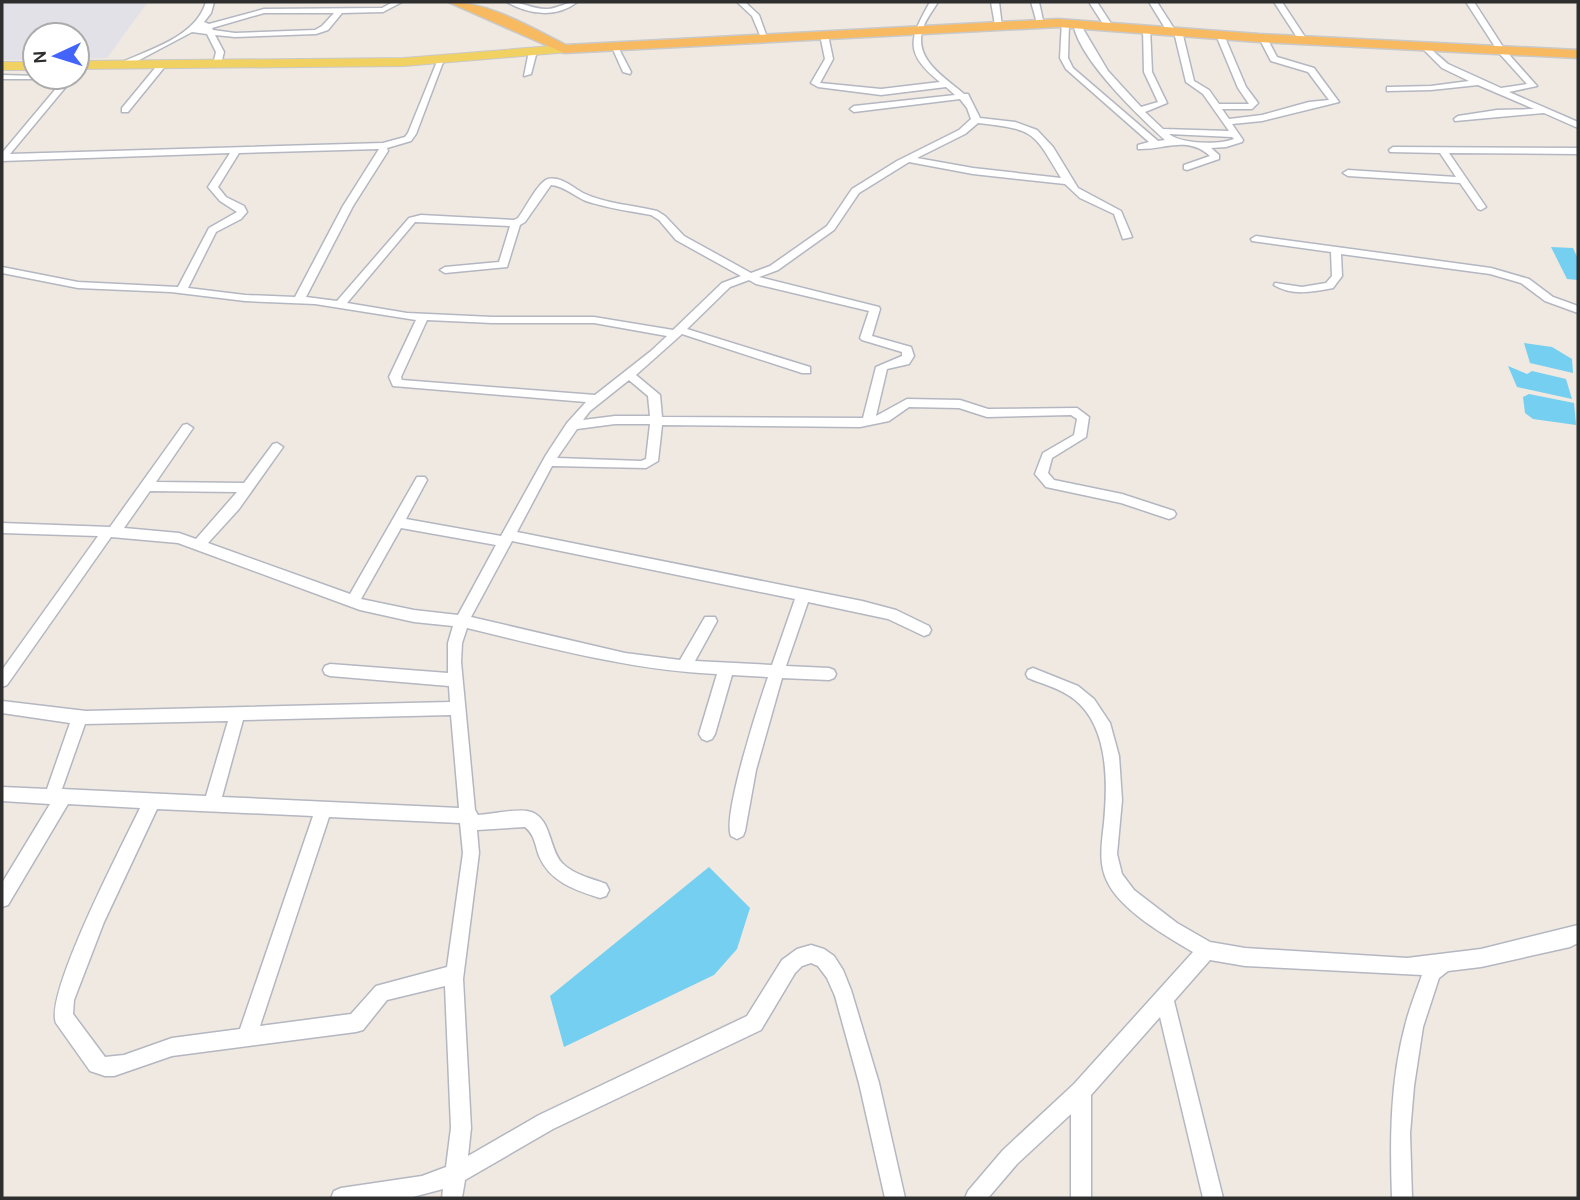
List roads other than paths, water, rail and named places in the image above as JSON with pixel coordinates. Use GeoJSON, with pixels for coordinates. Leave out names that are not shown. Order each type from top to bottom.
{"type":"FeatureCollection","features":[{"type":"Feature","properties":{"kind":"highway"},"geometry":{"type":"LineString","coordinates":[[454,2],[491,14],[564,48],[1071,23],[1264,38],[1578,54]]}},
{"type":"Feature","properties":{"kind":"main road"},"geometry":{"type":"LineString","coordinates":[[503,45],[509,22]]}},
{"type":"Feature","properties":{"kind":"main road"},"geometry":{"type":"LineString","coordinates":[[91,66],[404,62],[442,59],[503,45],[533,51],[564,48]]}},
{"type":"Feature","properties":{"kind":"main road"},"geometry":{"type":"LineString","coordinates":[[2,66],[21,66]]}},
{"type":"Feature","properties":{"kind":"street"},"geometry":{"type":"LineString","coordinates":[[210,2],[207,26],[220,52],[217,64]]}},
{"type":"Feature","properties":{"kind":"street"},"geometry":{"type":"LineString","coordinates":[[123,65],[192,30],[264,11],[383,10],[398,2]]}},
{"type":"Feature","properties":{"kind":"street"},"geometry":{"type":"LineString","coordinates":[[491,14],[511,2],[542,13],[558,11],[573,2]]}},
{"type":"Feature","properties":{"kind":"street"},"geometry":{"type":"LineString","coordinates":[[741,2],[755,15],[765,38]]}},
{"type":"Feature","properties":{"kind":"street"},"geometry":{"type":"LineString","coordinates":[[934,2],[917,38],[922,59],[932,72],[965,96],[971,103],[976,120]]}},
{"type":"Feature","properties":{"kind":"street"},"geometry":{"type":"LineString","coordinates":[[995,2],[999,25]]}},
{"type":"Feature","properties":{"kind":"street"},"geometry":{"type":"LineString","coordinates":[[1035,2],[1041,23]]}},
{"type":"Feature","properties":{"kind":"street"},"geometry":{"type":"LineString","coordinates":[[1093,2],[1108,25]]}},
{"type":"Feature","properties":{"kind":"street"},"geometry":{"type":"LineString","coordinates":[[1141,147],[1173,142],[1234,144],[1239,140],[1206,92],[1190,82],[1175,31],[1153,2]]}},
{"type":"Feature","properties":{"kind":"street"},"geometry":{"type":"LineString","coordinates":[[1278,2],[1303,40]]}},
{"type":"Feature","properties":{"kind":"street"},"geometry":{"type":"LineString","coordinates":[[1471,2],[1502,51],[1533,86],[1499,91]]}},
{"type":"Feature","properties":{"kind":"street"},"geometry":{"type":"LineString","coordinates":[[192,30],[207,26],[235,35],[316,32],[325,28],[340,10]]}},
{"type":"Feature","properties":{"kind":"street"},"geometry":{"type":"LineString","coordinates":[[1071,23],[1091,56],[1138,111],[1173,142]]}},
{"type":"Feature","properties":{"kind":"street"},"geometry":{"type":"LineString","coordinates":[[1071,23],[1065,58],[1070,69],[1156,143]]}},
{"type":"Feature","properties":{"kind":"street"},"geometry":{"type":"LineString","coordinates":[[1138,111],[1163,103],[1148,72],[1147,29]]}},
{"type":"Feature","properties":{"kind":"street"},"geometry":{"type":"LineString","coordinates":[[824,35],[829,59],[816,83],[818,85],[881,92],[946,84]]}},
{"type":"Feature","properties":{"kind":"street"},"geometry":{"type":"LineString","coordinates":[[1216,107],[1252,106],[1254,103],[1242,88],[1220,35]]}},
{"type":"Feature","properties":{"kind":"street"},"geometry":{"type":"LineString","coordinates":[[1226,122],[1262,118],[1309,105],[1335,102],[1311,70],[1274,59],[1264,38]]}},
{"type":"Feature","properties":{"kind":"street"},"geometry":{"type":"LineString","coordinates":[[614,47],[627,72]]}},
{"type":"Feature","properties":{"kind":"street"},"geometry":{"type":"LineString","coordinates":[[1426,47],[1445,66],[1578,125]]}},
{"type":"Feature","properties":{"kind":"street"},"geometry":{"type":"LineString","coordinates":[[527,74],[533,51]]}},
{"type":"Feature","properties":{"kind":"street"},"geometry":{"type":"LineString","coordinates":[[2,157],[383,146],[408,139],[412,134],[442,59]]}},
{"type":"Feature","properties":{"kind":"street"},"geometry":{"type":"LineString","coordinates":[[125,110],[163,64]]}},
{"type":"Feature","properties":{"kind":"street"},"geometry":{"type":"LineString","coordinates":[[2,78],[21,78]]}},
{"type":"Feature","properties":{"kind":"street"},"geometry":{"type":"LineString","coordinates":[[1390,89],[1431,88],[1480,82]]}},
{"type":"Feature","properties":{"kind":"street"},"geometry":{"type":"LineString","coordinates":[[2,157],[58,91]]}},
{"type":"Feature","properties":{"kind":"street"},"geometry":{"type":"LineString","coordinates":[[854,109],[965,96]]}},
{"type":"Feature","properties":{"kind":"street"},"geometry":{"type":"LineString","coordinates":[[1458,119],[1497,113],[1546,111]]}},
{"type":"Feature","properties":{"kind":"street"},"geometry":{"type":"LineString","coordinates":[[452,1198],[461,1128],[455,974],[471,853],[470,820],[457,708],[455,643],[462,621],[548,462],[571,426],[596,399],[655,354],[726,285],[774,268],[831,228],[855,191],[908,159],[961,132],[976,120],[1023,127],[1040,134],[1048,143],[1067,181],[1080,193],[1118,212],[1127,237]]}},
{"type":"Feature","properties":{"kind":"street"},"geometry":{"type":"LineString","coordinates":[[1143,132],[1233,134]]}},
{"type":"Feature","properties":{"kind":"street"},"geometry":{"type":"LineString","coordinates":[[1187,167],[1216,157],[1202,144]]}},
{"type":"Feature","properties":{"kind":"street"},"geometry":{"type":"LineString","coordinates":[[299,300],[348,206],[383,151],[383,146]]}},
{"type":"Feature","properties":{"kind":"street"},"geometry":{"type":"LineString","coordinates":[[181,291],[212,230],[238,217],[242,212],[241,208],[223,199],[213,187],[237,149]]}},
{"type":"Feature","properties":{"kind":"street"},"geometry":{"type":"LineString","coordinates":[[1393,150],[1578,151]]}},
{"type":"Feature","properties":{"kind":"street"},"geometry":{"type":"LineString","coordinates":[[1443,151],[1460,180],[1481,207]]}},
{"type":"Feature","properties":{"kind":"street"},"geometry":{"type":"LineString","coordinates":[[908,159],[973,172],[1067,181]]}},
{"type":"Feature","properties":{"kind":"street"},"geometry":{"type":"LineString","coordinates":[[1348,173],[1460,180]]}},
{"type":"Feature","properties":{"kind":"street"},"geometry":{"type":"LineString","coordinates":[[340,305],[412,220],[421,218],[516,223],[522,219],[544,186],[549,181],[557,181],[567,184],[578,194],[654,213],[680,238],[769,286],[872,308],[875,313],[866,338],[907,349],[908,356],[905,361],[881,367],[868,422]]}},
{"type":"Feature","properties":{"kind":"street"},"geometry":{"type":"LineString","coordinates":[[445,270],[503,265],[516,223]]}},
{"type":"Feature","properties":{"kind":"street"},"geometry":{"type":"LineString","coordinates":[[1256,239],[1491,271],[1525,281],[1549,299],[1578,310]]}},
{"type":"Feature","properties":{"kind":"street"},"geometry":{"type":"LineString","coordinates":[[1279,285],[1302,290],[1329,286],[1337,276],[1336,251]]}},
{"type":"Feature","properties":{"kind":"street"},"geometry":{"type":"LineString","coordinates":[[3,271],[78,285],[181,291],[245,299],[299,300],[423,317],[594,320],[676,332],[806,370]]}},
{"type":"Feature","properties":{"kind":"street"},"geometry":{"type":"LineString","coordinates":[[423,317],[399,366],[395,377],[397,383],[596,399]]}},
{"type":"Feature","properties":{"kind":"street"},"geometry":{"type":"LineString","coordinates":[[548,462],[647,465],[652,461],[656,422],[654,395],[649,388],[628,374]]}},
{"type":"Feature","properties":{"kind":"street"},"geometry":{"type":"LineString","coordinates":[[571,426],[603,421],[868,422],[885,418],[906,403],[917,402],[960,404],[987,413],[1079,412],[1083,417],[1080,437],[1047,456],[1041,474],[1044,480],[1050,484],[1122,499],[1169,514]]}},
{"type":"Feature","properties":{"kind":"street"},"geometry":{"type":"LineString","coordinates":[[2,681],[187,428]]}},
{"type":"Feature","properties":{"kind":"street"},"geometry":{"type":"LineString","coordinates":[[199,545],[277,447]]}},
{"type":"Feature","properties":{"kind":"street"},"geometry":{"type":"LineString","coordinates":[[352,601],[421,480]]}},
{"type":"Feature","properties":{"kind":"street"},"geometry":{"type":"LineString","coordinates":[[146,486],[247,488]]}},
{"type":"Feature","properties":{"kind":"street"},"geometry":{"type":"LineString","coordinates":[[396,522],[508,538],[804,594],[891,614],[924,630]]}},
{"type":"Feature","properties":{"kind":"street"},"geometry":{"type":"LineString","coordinates":[[2,528],[169,537],[199,545],[352,601],[414,616],[462,621],[625,659],[684,667],[830,674]]}},
{"type":"Feature","properties":{"kind":"street"},"geometry":{"type":"LineString","coordinates":[[737,831],[747,772],[804,594]]}},
{"type":"Feature","properties":{"kind":"street"},"geometry":{"type":"LineString","coordinates":[[684,667],[710,621]]}},
{"type":"Feature","properties":{"kind":"street"},"geometry":{"type":"LineString","coordinates":[[707,734],[726,669]]}},
{"type":"Feature","properties":{"kind":"street"},"geometry":{"type":"LineString","coordinates":[[330,670],[456,680]]}},
{"type":"Feature","properties":{"kind":"street"},"geometry":{"type":"LineString","coordinates":[[1033,674],[1073,690],[1089,704],[1102,723],[1111,756],[1114,800],[1109,854],[1114,878],[1128,896],[1171,929],[1207,950],[1245,957],[1407,967],[1438,965],[1558,941],[1578,934]]}},
{"type":"Feature","properties":{"kind":"street"},"geometry":{"type":"LineString","coordinates":[[2,707],[80,717],[457,708]]}},
{"type":"Feature","properties":{"kind":"street"},"geometry":{"type":"LineString","coordinates":[[212,804],[237,715]]}},
{"type":"Feature","properties":{"kind":"street"},"geometry":{"type":"LineString","coordinates":[[2,900],[58,796],[80,717]]}},
{"type":"Feature","properties":{"kind":"street"},"geometry":{"type":"LineString","coordinates":[[2,794],[470,820],[527,818],[534,821],[542,834],[550,861],[558,870],[573,881],[600,890]]}},
{"type":"Feature","properties":{"kind":"street"},"geometry":{"type":"LineString","coordinates":[[152,802],[96,919],[65,1000],[63,1016],[90,1056],[106,1068],[117,1068],[151,1052],[172,1046],[356,1023],[382,992],[455,974]]}},
{"type":"Feature","properties":{"kind":"street"},"geometry":{"type":"LineString","coordinates":[[247,1036],[323,810]]}},
{"type":"Feature","properties":{"kind":"street"},"geometry":{"type":"LineString","coordinates":[[975,1198],[1010,1157],[1081,1091],[1207,950]]}},
{"type":"Feature","properties":{"kind":"street"},"geometry":{"type":"LineString","coordinates":[[341,1198],[422,1186],[455,1174],[546,1122],[754,1023],[763,1014],[793,960],[806,953],[818,955],[825,961],[841,988],[861,1051],[895,1198]]}},
{"type":"Feature","properties":{"kind":"street"},"geometry":{"type":"LineString","coordinates":[[1402,1198],[1400,1133],[1404,1086],[1414,1027],[1427,986],[1438,965]]}},
{"type":"Feature","properties":{"kind":"street"},"geometry":{"type":"LineString","coordinates":[[1164,997],[1213,1198]]}},
{"type":"Feature","properties":{"kind":"street"},"geometry":{"type":"LineString","coordinates":[[1081,1091],[1081,1198]]}},
{"type":"Feature","properties":{"kind":"water"},"geometry":{"type":"Polygon","coordinates":[[[1551,247],[1573,248],[1578,259],[1578,280],[1567,279],[1551,247]]]}},
{"type":"Feature","properties":{"kind":"water"},"geometry":{"type":"Polygon","coordinates":[[[1524,343],[1552,347],[1572,359],[1573,373],[1530,363],[1524,343]]]}},
{"type":"Feature","properties":{"kind":"water"},"geometry":{"type":"Polygon","coordinates":[[[1508,366],[1527,374],[1532,371],[1566,379],[1572,399],[1517,387],[1508,366]]]}},
{"type":"Feature","properties":{"kind":"water"},"geometry":{"type":"Polygon","coordinates":[[[1529,394],[1574,403],[1576,425],[1533,419],[1525,413],[1523,397],[1529,394]]]}},
{"type":"Feature","properties":{"kind":"water"},"geometry":{"type":"Polygon","coordinates":[[[709,867],[750,908],[737,949],[714,975],[564,1047],[550,996],[709,867]]]}}]}
